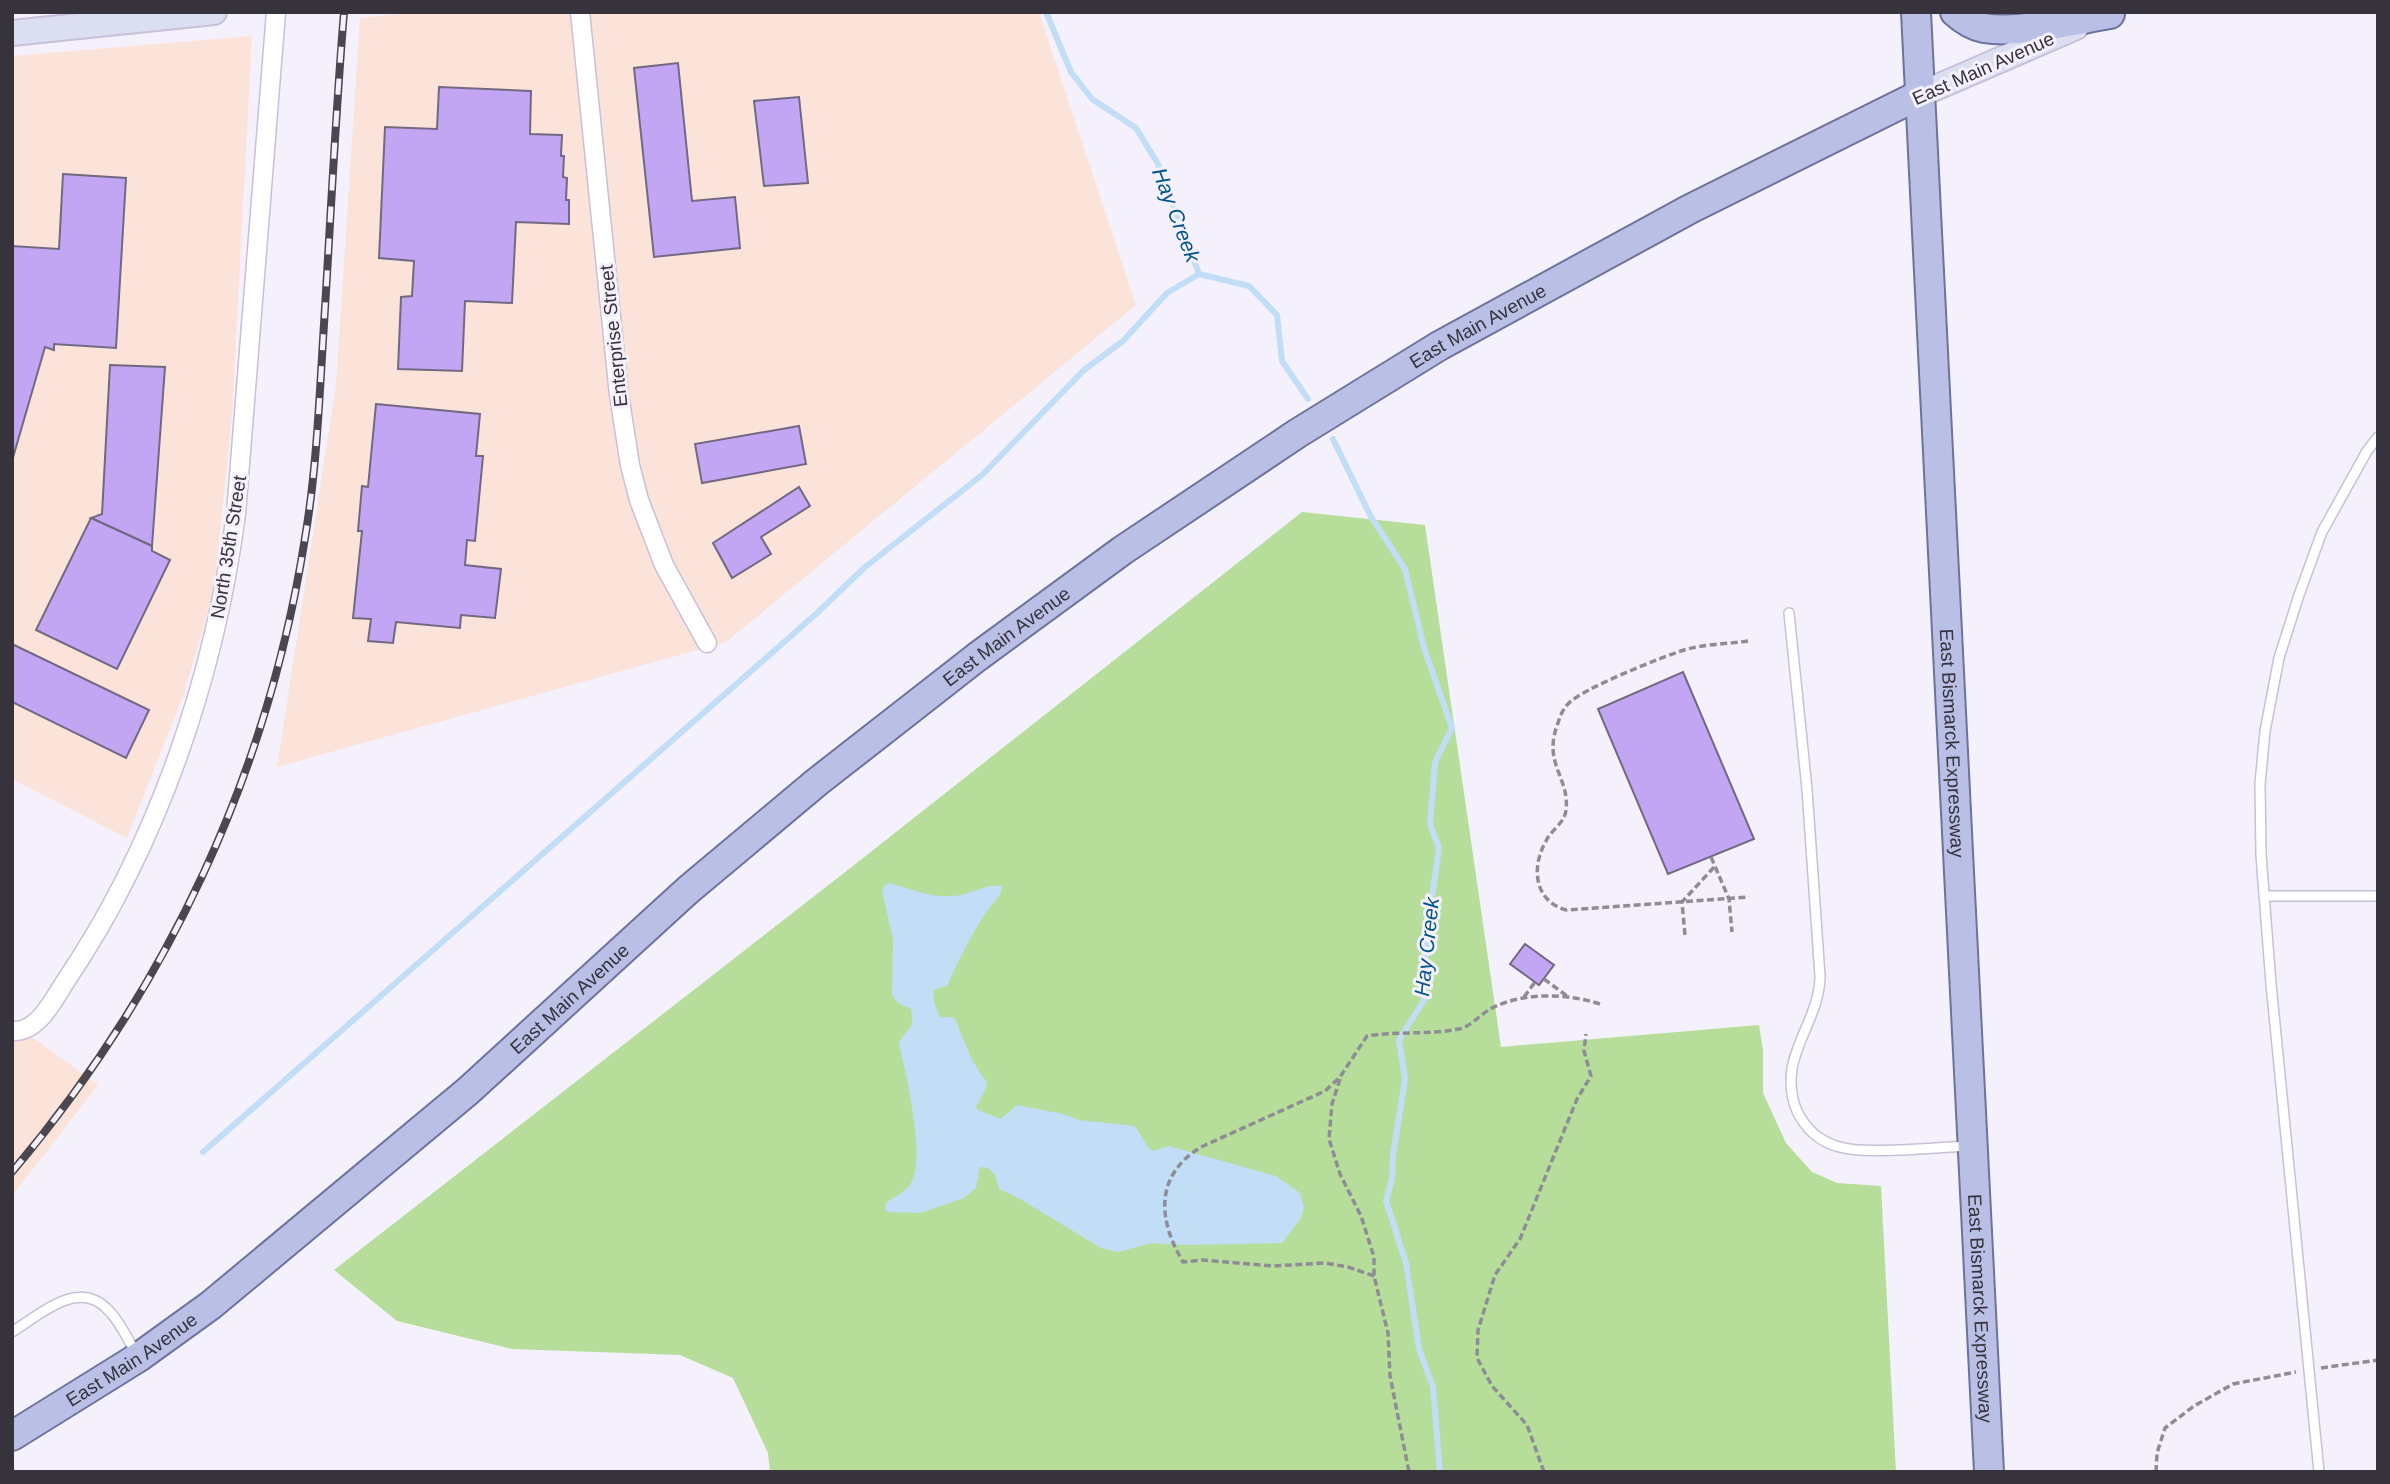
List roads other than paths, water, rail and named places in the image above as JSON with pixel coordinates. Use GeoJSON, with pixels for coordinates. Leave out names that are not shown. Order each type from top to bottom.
{"type":"FeatureCollection","features":[{"type":"Feature","properties":{"kind":"main road"},"geometry":{"type":"LineString","coordinates":[[12,33],[214,12]]}},
{"type":"Feature","properties":{"kind":"main road","name":"East Bismarck Expressway"},"geometry":{"type":"LineString","coordinates":[[1916,12],[1989,1472]]}},
{"type":"Feature","properties":{"kind":"main road"},"geometry":{"type":"LineString","coordinates":[[1955,12],[1965,21],[1984,28],[2040,26],[2112,13]]}},
{"type":"Feature","properties":{"kind":"main road","name":"East Main Avenue"},"geometry":{"type":"LineString","coordinates":[[12,1436],[139,1357],[211,1305],[468,1091],[688,890],[817,782],[977,657],[1123,550],[1298,433],[1439,346],[1690,209],[1920,95],[2112,13]]}},
{"type":"Feature","properties":{"kind":"street","name":"North 35th Street"},"geometry":{"type":"LineString","coordinates":[[16,1031],[32,1025],[43,1014],[86,948],[124,879],[174,763],[216,631],[236,514],[276,12]]}},
{"type":"Feature","properties":{"kind":"street","name":"Enterprise Street"},"geometry":{"type":"LineString","coordinates":[[580,12],[619,395],[630,465],[639,500],[664,565],[707,643]]}},
{"type":"Feature","properties":{"kind":"lane"},"geometry":{"type":"LineString","coordinates":[[2319,1472],[2264,895],[2260,784],[2265,731],[2279,658],[2322,532],[2367,451],[2378,437]]}},
{"type":"Feature","properties":{"kind":"lane"},"geometry":{"type":"LineString","coordinates":[[1789,613],[1807,789],[1820,976],[1818,996],[1792,1070],[1795,1105],[1809,1129],[1839,1148],[1865,1151],[1973,1146]]}},
{"type":"Feature","properties":{"kind":"lane"},"geometry":{"type":"LineString","coordinates":[[2264,895],[2378,896]]}},
{"type":"Feature","properties":{"kind":"lane"},"geometry":{"type":"LineString","coordinates":[[12,1332],[63,1300],[82,1296],[95,1299],[105,1307],[139,1357]]}},
{"type":"Feature","properties":{"kind":"water"},"geometry":{"type":"Polygon","coordinates":[[[889,883],[945,896],[1002,886],[999,896],[971,938],[947,986],[933,992],[940,1017],[955,1019],[972,1060],[987,1083],[976,1107],[978,1110],[1001,1119],[1017,1105],[1079,1120],[1134,1126],[1152,1151],[1169,1146],[1276,1176],[1300,1193],[1304,1207],[1301,1218],[1282,1243],[1151,1243],[1118,1252],[1101,1248],[999,1189],[995,1175],[988,1168],[980,1167],[976,1188],[964,1198],[920,1213],[888,1212],[885,1209],[886,1203],[911,1183],[916,1155],[913,1115],[899,1044],[911,1027],[912,1017],[911,1009],[898,1003],[892,995],[893,940],[882,890],[889,883]]]}},
{"type":"Feature","properties":{"kind":"waterway","name":"Hay Creek"},"geometry":{"type":"LineString","coordinates":[[1046,12],[1071,72],[1092,99],[1136,128],[1158,164],[1199,274],[1249,286],[1277,315],[1282,361],[1308,399]]}},
{"type":"Feature","properties":{"kind":"waterway"},"geometry":{"type":"LineString","coordinates":[[203,1152],[816,614],[865,567],[982,475],[1084,370],[1123,341],[1167,293],[1199,274]]}},
{"type":"Feature","properties":{"kind":"waterway","name":"Hay Creek"},"geometry":{"type":"LineString","coordinates":[[1333,439],[1370,515],[1405,569],[1424,648],[1452,728],[1435,762],[1430,824],[1439,848],[1427,932],[1424,1000],[1399,1040],[1405,1079],[1393,1155],[1392,1179],[1386,1201],[1406,1263],[1419,1349],[1433,1387],[1440,1472]]}},
{"type":"Feature","properties":{"kind":"railway"},"geometry":{"type":"LineString","coordinates":[[12,1172],[68,1102],[118,1029],[163,953],[203,875],[237,794],[265,711],[288,625],[312,489],[344,12]]}}]}
